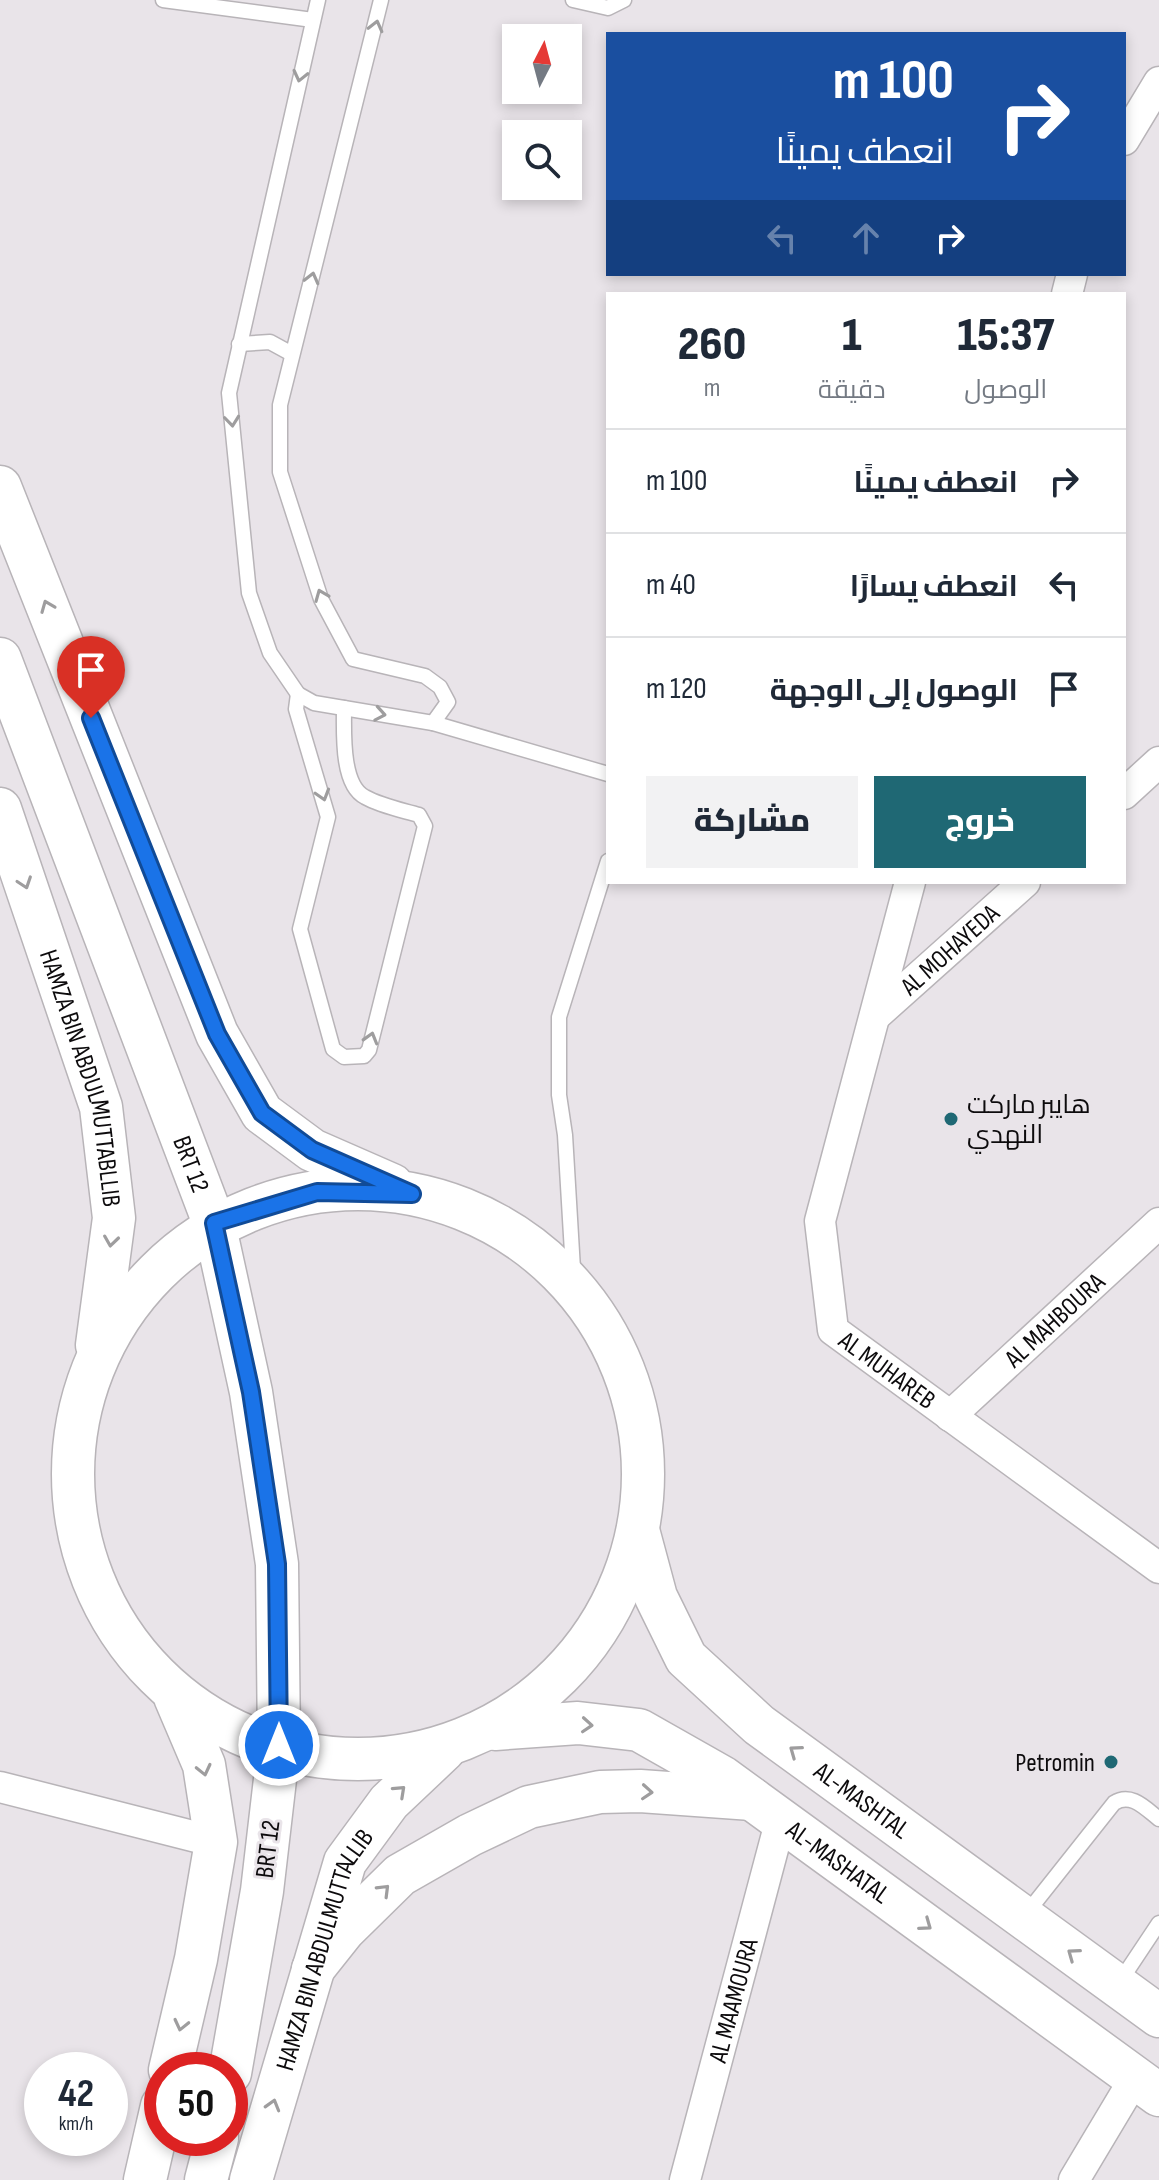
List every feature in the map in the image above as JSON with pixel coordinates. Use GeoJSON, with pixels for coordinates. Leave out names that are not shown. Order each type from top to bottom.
{"type":"FeatureCollection","features":[{"type":"Feature","properties":{"kind":"main road"},"geometry":{"type":"LineString","coordinates":[[0,487],[217,1034],[262,1113],[312,1150],[412,1194],[500,1225],[574,1286],[625,1366],[645,1457],[635,1550],[597,1637],[530,1705],[444,1750],[352,1761],[279,1745],[175,1697]]}},
{"type":"Feature","properties":{"kind":"main road","name":"BRT 12"},"geometry":{"type":"LineString","coordinates":[[0,659],[214,1223],[251,1392],[277,1564],[279,1745],[262,1891],[234,2052]]}},
{"type":"Feature","properties":{"kind":"main road","name":"HAMZA BIN ABDULMUTTABLLIB"},"geometry":{"type":"LineString","coordinates":[[0,809],[101,1107],[114,1218],[95,1354]]}},
{"type":"Feature","properties":{"kind":"main road"},"geometry":{"type":"LineString","coordinates":[[174,2052],[196,1959],[216,1842],[204,1765],[175,1697],[113,1626],[76,1539],[69,1445],[95,1354],[149,1276],[214,1223],[317,1192],[412,1194]]}},
{"type":"Feature","properties":{"kind":"main road","name":"AL-MASHTAL"},"geometry":{"type":"LineString","coordinates":[[638,1529],[656,1597],[686,1658],[759,1725],[1159,2016]]}},
{"type":"Feature","properties":{"kind":"main road","name":"AL-MASHATAL"},"geometry":{"type":"LineString","coordinates":[[481,1730],[578,1723],[639,1730],[722,1777],[1147,2087]]}},
{"type":"Feature","properties":{"kind":"main road","name":"HAMZA BIN ABDULMUTTALLIB"},"geometry":{"type":"LineString","coordinates":[[251,2180],[345,1862],[389,1802],[444,1750]]}},
{"type":"Feature","properties":{"kind":"main road"},"geometry":{"type":"LineString","coordinates":[[313,1969],[344,1930],[400,1875],[470,1835],[529,1807],[600,1792],[640,1791],[767,1809]]}},
{"type":"Feature","properties":{"kind":"main road"},"geometry":{"type":"LineString","coordinates":[[145,2180],[151,2156]]}},
{"type":"Feature","properties":{"kind":"main road"},"geometry":{"type":"LineString","coordinates":[[206,2180],[212,2156]]}},
{"type":"Feature","properties":{"kind":"street"},"geometry":{"type":"LineString","coordinates":[[1126,137],[1159,82]]}},
{"type":"Feature","properties":{"kind":"street"},"geometry":{"type":"LineString","coordinates":[[1126,792],[1159,762]]}},
{"type":"Feature","properties":{"kind":"street","name":"AL MUHAREB"},"geometry":{"type":"LineString","coordinates":[[909,884],[820,1221],[833,1330],[1159,1568]]}},
{"type":"Feature","properties":{"kind":"street","name":"AL MOHAYEDA"},"geometry":{"type":"LineString","coordinates":[[875,1016],[1023,884]]}},
{"type":"Feature","properties":{"kind":"street","name":"AL MAHBOURA"},"geometry":{"type":"LineString","coordinates":[[950,1416],[1159,1223]]}},
{"type":"Feature","properties":{"kind":"street"},"geometry":{"type":"LineString","coordinates":[[0,1787],[216,1842]]}},
{"type":"Feature","properties":{"kind":"street","name":"AL MAAMOURA"},"geometry":{"type":"LineString","coordinates":[[685,2180],[767,1809]]}},
{"type":"Feature","properties":{"kind":"street"},"geometry":{"type":"LineString","coordinates":[[1074,2180],[1147,2087]]}},
{"type":"Feature","properties":{"kind":"lane"},"geometry":{"type":"LineString","coordinates":[[163,0],[313,20]]}},
{"type":"Feature","properties":{"kind":"lane"},"geometry":{"type":"LineString","coordinates":[[318,0],[229,393],[249,593],[270,653],[298,694],[314,703],[433,723],[606,773]]}},
{"type":"Feature","properties":{"kind":"lane"},"geometry":{"type":"LineString","coordinates":[[381,0],[280,405],[280,472],[321,599],[353,659],[425,676],[440,687],[448,702],[433,723]]}},
{"type":"Feature","properties":{"kind":"lane"},"geometry":{"type":"LineString","coordinates":[[573,0],[608,8],[624,0]]}},
{"type":"Feature","properties":{"kind":"lane"},"geometry":{"type":"LineString","coordinates":[[239,344],[270,342],[292,354]]}},
{"type":"Feature","properties":{"kind":"lane"},"geometry":{"type":"LineString","coordinates":[[298,694],[296,709],[328,817],[300,929],[333,1049],[344,1057],[364,1056],[369,1050],[425,826],[419,815],[362,796],[354,784],[343,753],[344,708]]}},
{"type":"Feature","properties":{"kind":"lane"},"geometry":{"type":"LineString","coordinates":[[574,1286],[565,1135],[559,1095],[559,1017],[606,867]]}},
{"type":"Feature","properties":{"kind":"lane"},"geometry":{"type":"LineString","coordinates":[[1023,1917],[1114,1803],[1122,1798],[1132,1799],[1159,1819]]}},
{"type":"Feature","properties":{"kind":"lane"},"geometry":{"type":"LineString","coordinates":[[1117,1986],[1159,1923]]}},
{"type":"Feature","properties":{"kind":"place","name":"هايبر ماركت النهدي"},"geometry":{"type":"Point","coordinates":[951,1119]}},
{"type":"Feature","properties":{"kind":"place","name":"Petromin"},"geometry":{"type":"Point","coordinates":[1111,1762]}},
{"type":"Feature","properties":{"kind":"route"},"geometry":{"type":"LineString","coordinates":[[91,718],[217,1034],[262,1113],[312,1150],[412,1194],[317,1192],[214,1223],[251,1392],[277,1564],[279,1745]]}}]}
